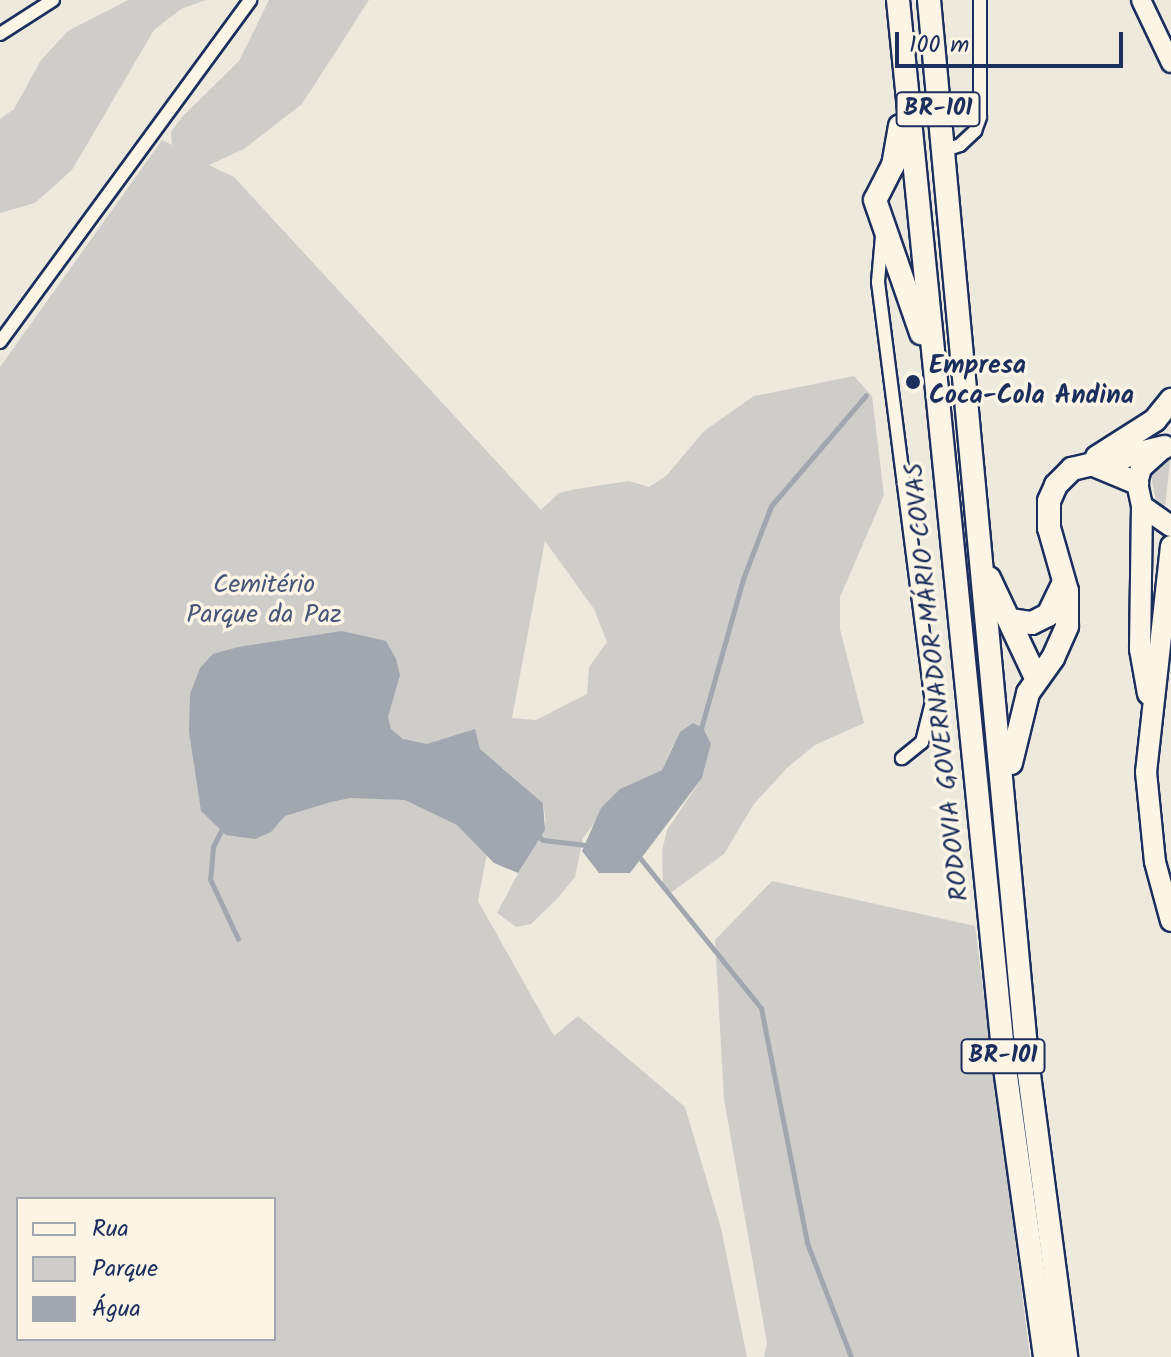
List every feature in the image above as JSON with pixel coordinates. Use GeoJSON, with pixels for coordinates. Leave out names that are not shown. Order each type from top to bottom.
{"type":"FeatureCollection","features":[{"type":"Feature","properties":{"kind":"highway","name":"RODOVIA GOVERNADOR MÁRIO COVAS"},"geometry":{"type":"LineString","coordinates":[[898,0],[1004,1061],[1045,1357]]}},
{"type":"Feature","properties":{"kind":"highway","name":"RODOVIA GOVERNADOR MÁRIO COVAS"},"geometry":{"type":"LineString","coordinates":[[929,0],[947,219],[997,706],[1027,1059],[1066,1357]]}},
{"type":"Feature","properties":{"kind":"highway"},"geometry":{"type":"LineString","coordinates":[[903,57],[900,134],[875,200],[934,383]]}},
{"type":"Feature","properties":{"kind":"highway"},"geometry":{"type":"LineString","coordinates":[[884,181],[902,175],[914,180],[927,189],[947,219]]}},
{"type":"Feature","properties":{"kind":"highway"},"geometry":{"type":"LineString","coordinates":[[1087,466],[1155,420],[1171,400]]}},
{"type":"Feature","properties":{"kind":"highway"},"geometry":{"type":"LineString","coordinates":[[947,505],[958,526],[978,693],[997,706],[1032,685],[1053,658],[1067,626],[1064,579],[1049,528],[1049,501],[1066,473],[1168,446]]}},
{"type":"Feature","properties":{"kind":"highway"},"geometry":{"type":"LineString","coordinates":[[1087,466],[1137,483]]}},
{"type":"Feature","properties":{"kind":"highway"},"geometry":{"type":"LineString","coordinates":[[983,567],[1010,620],[1032,685],[1005,800]]}},
{"type":"Feature","properties":{"kind":"highway"},"geometry":{"type":"LineString","coordinates":[[1010,620],[1032,623],[1048,615],[1064,579]]}},
{"type":"Feature","properties":{"kind":"main road"},"geometry":{"type":"LineString","coordinates":[[1141,0],[1171,63]]}},
{"type":"Feature","properties":{"kind":"main road"},"geometry":{"type":"LineString","coordinates":[[1152,710],[1140,649],[1142,506],[1137,483],[1141,468],[1168,446]]}},
{"type":"Feature","properties":{"kind":"main road"},"geometry":{"type":"LineString","coordinates":[[1142,506],[1171,526]]}},
{"type":"Feature","properties":{"kind":"main road"},"geometry":{"type":"LineString","coordinates":[[1171,546],[1146,772],[1149,818],[1171,921]]}},
{"type":"Feature","properties":{"kind":"main road"},"geometry":{"type":"LineString","coordinates":[[1163,607],[1171,586]]}},
{"type":"Feature","properties":{"kind":"street"},"geometry":{"type":"LineString","coordinates":[[0,34],[53,0]]}},
{"type":"Feature","properties":{"kind":"street"},"geometry":{"type":"LineString","coordinates":[[3,335],[250,0]]}},
{"type":"Feature","properties":{"kind":"street"},"geometry":{"type":"LineString","coordinates":[[942,151],[968,138],[980,117],[980,0]]}},
{"type":"Feature","properties":{"kind":"street"},"geometry":{"type":"LineString","coordinates":[[883,229],[878,282],[932,702],[922,742],[902,758]]}},
{"type":"Feature","properties":{"kind":"street"},"geometry":{"type":"LineString","coordinates":[[878,282],[901,273]]}},
{"type":"Feature","properties":{"kind":"green space"},"geometry":{"type":"Polygon","coordinates":[[[128,0],[206,0],[181,9],[154,30],[72,170],[35,203],[0,213],[0,119],[14,109],[41,60],[68,31],[128,0]]]}},
{"type":"Feature","properties":{"kind":"green space","name":"Cemitério Parque da Paz"},"geometry":{"type":"Polygon","coordinates":[[[269,0],[369,0],[302,104],[244,149],[209,165],[234,177],[541,510],[559,493],[576,489],[629,481],[649,487],[667,475],[704,431],[754,396],[854,376],[872,396],[884,495],[840,597],[840,629],[864,723],[815,745],[787,768],[754,804],[724,854],[669,894],[663,886],[662,851],[667,830],[702,778],[711,744],[673,745],[662,770],[620,789],[583,838],[575,877],[556,900],[531,924],[516,927],[497,913],[546,822],[543,803],[503,768],[478,901],[554,1036],[578,1016],[685,1107],[721,1228],[747,1357],[0,1357],[0,367],[162,140],[172,145],[171,132],[182,117],[239,61],[269,0]],[[545,541],[512,718],[536,720],[587,694],[589,667],[607,642],[594,609],[545,541]]]}},
{"type":"Feature","properties":{"kind":"green space"},"geometry":{"type":"Polygon","coordinates":[[[1171,453],[1165,509],[1156,501],[1150,471],[1171,453]]]}},
{"type":"Feature","properties":{"kind":"green space"},"geometry":{"type":"Polygon","coordinates":[[[772,881],[975,926],[1030,1357],[764,1357],[767,1343],[724,1099],[715,940],[772,881]]]}},
{"type":"Feature","properties":{"kind":"water"},"geometry":{"type":"Polygon","coordinates":[[[342,631],[386,641],[396,659],[400,675],[388,717],[391,729],[403,739],[427,744],[475,729],[480,749],[543,803],[545,830],[518,873],[494,863],[457,825],[405,800],[350,798],[331,802],[285,816],[271,832],[255,839],[226,835],[201,811],[189,732],[190,694],[200,668],[213,654],[238,647],[342,631]]]}},
{"type":"Feature","properties":{"kind":"water"},"geometry":{"type":"Polygon","coordinates":[[[693,723],[703,728],[711,744],[702,778],[630,873],[599,873],[582,851],[601,808],[620,789],[662,770],[680,732],[693,723]]]}},
{"type":"Feature","properties":{"kind":"waterway"},"geometry":{"type":"LineString","coordinates":[[700,732],[743,579],[771,506],[866,395]]}},
{"type":"Feature","properties":{"kind":"waterway"},"geometry":{"type":"LineString","coordinates":[[223,827],[213,847],[210,879],[238,939]]}},
{"type":"Feature","properties":{"kind":"waterway"},"geometry":{"type":"LineString","coordinates":[[535,834],[543,840],[586,845]]}},
{"type":"Feature","properties":{"kind":"waterway"},"geometry":{"type":"LineString","coordinates":[[640,858],[761,1008],[807,1243],[851,1357]]}},
{"type":"Feature","properties":{"kind":"place","name":"Empresa Coca-Cola Andina"},"geometry":{"type":"Point","coordinates":[913,382]}}]}
